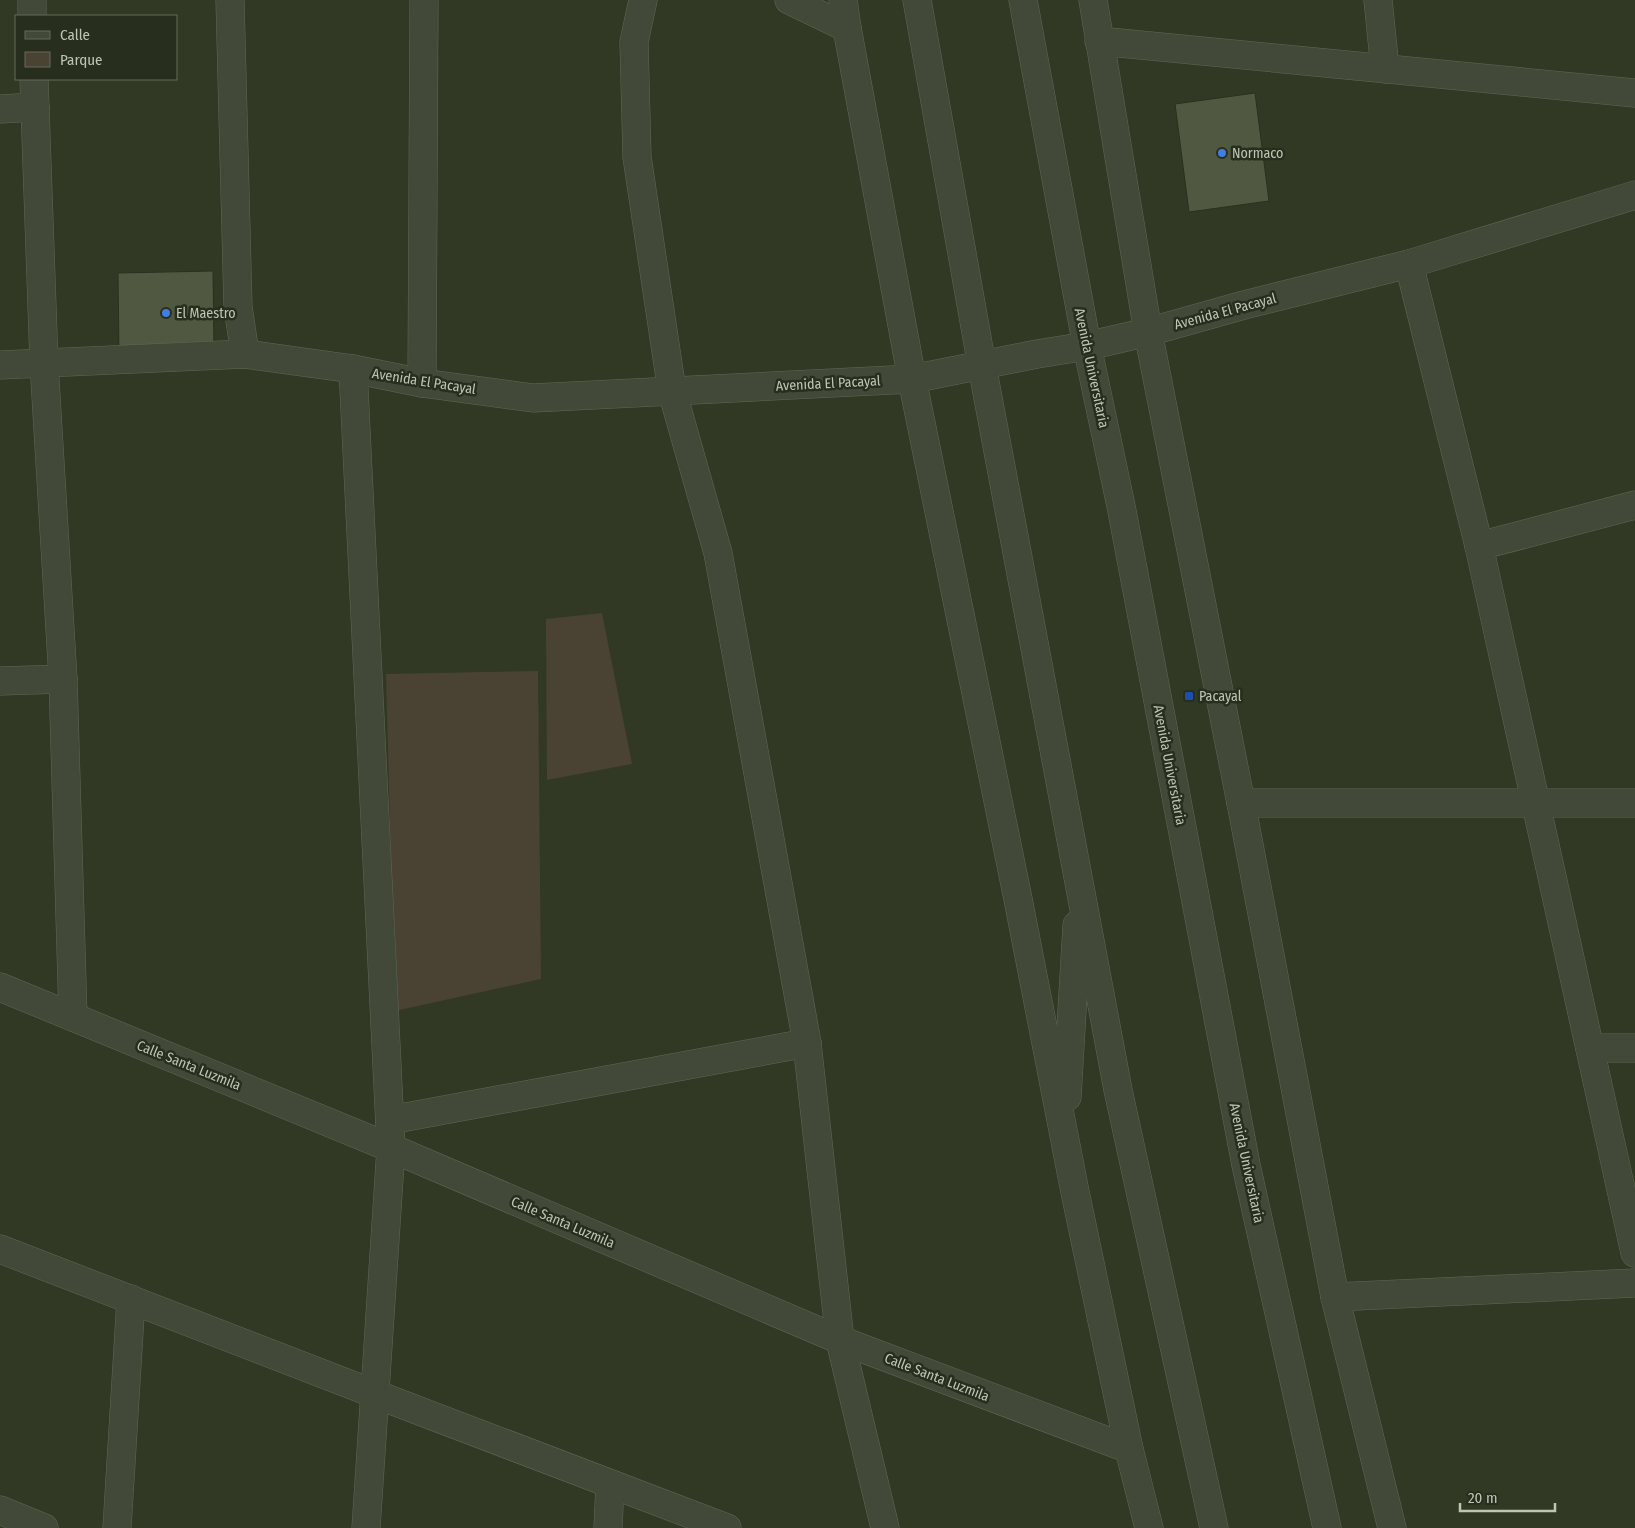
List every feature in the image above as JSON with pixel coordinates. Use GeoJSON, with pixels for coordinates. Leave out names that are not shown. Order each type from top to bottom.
{"type":"FeatureCollection","features":[{"type":"Feature","properties":{"kind":"street"},"geometry":{"type":"LineString","coordinates":[[32,0],[32,15]]}},
{"type":"Feature","properties":{"kind":"street"},"geometry":{"type":"LineString","coordinates":[[230,0],[238,307],[244,354]]}},
{"type":"Feature","properties":{"kind":"street"},"geometry":{"type":"LineString","coordinates":[[422,383],[424,0]]}},
{"type":"Feature","properties":{"kind":"street"},"geometry":{"type":"LineString","coordinates":[[642,0],[634,42],[637,157],[672,391],[718,553],[807,1043],[840,1340],[885,1528]]}},
{"type":"Feature","properties":{"kind":"street"},"geometry":{"type":"LineString","coordinates":[[789,0],[847,28]]}},
{"type":"Feature","properties":{"kind":"street"},"geometry":{"type":"LineString","coordinates":[[843,0],[912,379],[1129,1449],[1149,1528]]}},
{"type":"Feature","properties":{"kind":"street"},"geometry":{"type":"LineString","coordinates":[[917,0],[982,366],[1118,1090],[1214,1528]]}},
{"type":"Feature","properties":{"kind":"street","name":"Avenida Universitaria"},"geometry":{"type":"LineString","coordinates":[[1023,0],[1087,346],[1121,506],[1246,1165],[1327,1528]]}},
{"type":"Feature","properties":{"kind":"street"},"geometry":{"type":"LineString","coordinates":[[1093,0],[1148,332],[1241,803],[1335,1297],[1392,1528]]}},
{"type":"Feature","properties":{"kind":"street"},"geometry":{"type":"LineString","coordinates":[[1378,0],[1385,69]]}},
{"type":"Feature","properties":{"kind":"street"},"geometry":{"type":"LineString","coordinates":[[1100,41],[1635,93]]}},
{"type":"Feature","properties":{"kind":"street"},"geometry":{"type":"LineString","coordinates":[[34,80],[44,363],[63,679],[73,1017]]}},
{"type":"Feature","properties":{"kind":"street"},"geometry":{"type":"LineString","coordinates":[[0,109],[35,107]]}},
{"type":"Feature","properties":{"kind":"street","name":"Avenida El Pacayal"},"geometry":{"type":"LineString","coordinates":[[0,365],[244,354],[353,369],[422,383],[533,398],[912,379],[1087,346],[1148,332],[1244,305],[1410,264],[1635,195]]}},
{"type":"Feature","properties":{"kind":"street"},"geometry":{"type":"LineString","coordinates":[[1410,264],[1479,546],[1635,1253]]}},
{"type":"Feature","properties":{"kind":"street"},"geometry":{"type":"LineString","coordinates":[[353,369],[391,1148],[366,1528]]}},
{"type":"Feature","properties":{"kind":"street"},"geometry":{"type":"LineString","coordinates":[[1479,546],[1635,506]]}},
{"type":"Feature","properties":{"kind":"street"},"geometry":{"type":"LineString","coordinates":[[0,680],[63,679]]}},
{"type":"Feature","properties":{"kind":"street"},"geometry":{"type":"LineString","coordinates":[[1241,803],[1635,803]]}},
{"type":"Feature","properties":{"kind":"street"},"geometry":{"type":"LineString","coordinates":[[1065,1136],[1080,884]]}},
{"type":"Feature","properties":{"kind":"street","name":"Calle Santa Luzmila"},"geometry":{"type":"LineString","coordinates":[[0,987],[391,1148],[840,1340],[1129,1449]]}},
{"type":"Feature","properties":{"kind":"street"},"geometry":{"type":"LineString","coordinates":[[390,1120],[807,1043]]}},
{"type":"Feature","properties":{"kind":"street"},"geometry":{"type":"LineString","coordinates":[[1590,1048],[1635,1048]]}},
{"type":"Feature","properties":{"kind":"street"},"geometry":{"type":"LineString","coordinates":[[0,1248],[727,1528]]}},
{"type":"Feature","properties":{"kind":"street"},"geometry":{"type":"LineString","coordinates":[[1335,1297],[1635,1282]]}},
{"type":"Feature","properties":{"kind":"street"},"geometry":{"type":"LineString","coordinates":[[117,1528],[131,1299]]}},
{"type":"Feature","properties":{"kind":"street"},"geometry":{"type":"LineString","coordinates":[[863,1528],[870,1468]]}},
{"type":"Feature","properties":{"kind":"street"},"geometry":{"type":"LineString","coordinates":[[608,1528],[610,1484]]}},
{"type":"Feature","properties":{"kind":"street"},"geometry":{"type":"LineString","coordinates":[[0,1510],[44,1528]]}},
{"type":"Feature","properties":{"kind":"green space"},"geometry":{"type":"Polygon","coordinates":[[[602,613],[632,764],[547,780],[546,619],[602,613]]]}},
{"type":"Feature","properties":{"kind":"green space"},"geometry":{"type":"Polygon","coordinates":[[[538,671],[541,979],[395,1011],[386,674],[538,671]]]}},
{"type":"Feature","properties":{"kind":"building","name":"Normaco"},"geometry":{"type":"Polygon","coordinates":[[[1255,93],[1269,201],[1189,212],[1175,104],[1255,93]]]}},
{"type":"Feature","properties":{"kind":"building","name":"El Maestro"},"geometry":{"type":"Polygon","coordinates":[[[213,271],[214,353],[119,355],[118,273],[213,271]]]}},
{"type":"Feature","properties":{"kind":"place","name":"Normaco"},"geometry":{"type":"Point","coordinates":[1222,153]}},
{"type":"Feature","properties":{"kind":"place","name":"El Maestro"},"geometry":{"type":"Point","coordinates":[166,313]}},
{"type":"Feature","properties":{"kind":"place","name":"Pacayal"},"geometry":{"type":"Point","coordinates":[1189,696]}}]}
